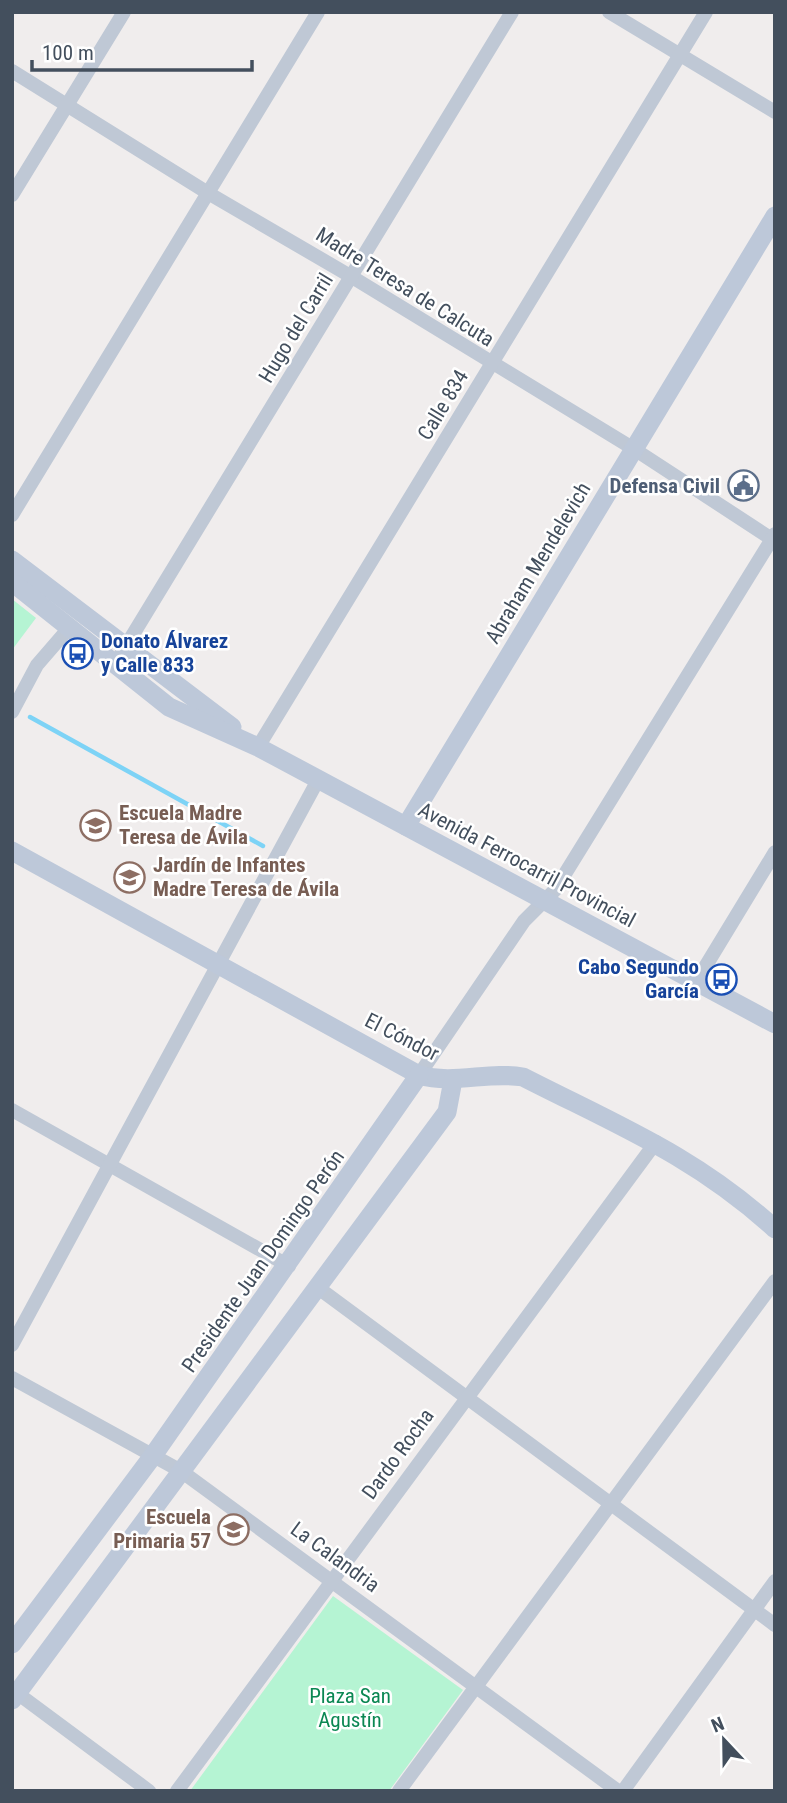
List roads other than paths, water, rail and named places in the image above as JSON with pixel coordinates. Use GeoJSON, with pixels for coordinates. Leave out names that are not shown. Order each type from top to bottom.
{"type":"FeatureCollection","features":[{"type":"Feature","properties":{"kind":"main road","name":"Abraham Mendelevich"},"geometry":{"type":"LineString","coordinates":[[406,826],[775,216]]}},
{"type":"Feature","properties":{"kind":"main road"},"geometry":{"type":"LineString","coordinates":[[12,560],[120,656]]}},
{"type":"Feature","properties":{"kind":"main road"},"geometry":{"type":"LineString","coordinates":[[12,582],[69,628],[120,656]]}},
{"type":"Feature","properties":{"kind":"main road","name":"Avenida Ferrocarril Provincial"},"geometry":{"type":"LineString","coordinates":[[120,656],[258,747],[775,1024]]}},
{"type":"Feature","properties":{"kind":"main road","name":"El Cóndor"},"geometry":{"type":"LineString","coordinates":[[12,851],[419,1075],[453,1080],[510,1075],[523,1077],[656,1142],[710,1175],[775,1229]]}},
{"type":"Feature","properties":{"kind":"main road","name":"Presidente Juan Domingo Perón"},"geometry":{"type":"LineString","coordinates":[[12,1644],[152,1457],[289,1266],[419,1075]]}},
{"type":"Feature","properties":{"kind":"main road"},"geometry":{"type":"LineString","coordinates":[[15,1696],[447,1112],[453,1080]]}},
{"type":"Feature","properties":{"kind":"street"},"geometry":{"type":"LineString","coordinates":[[12,195],[124,12]]}},
{"type":"Feature","properties":{"kind":"street"},"geometry":{"type":"LineString","coordinates":[[12,515],[318,12]]}},
{"type":"Feature","properties":{"kind":"street","name":"Hugo del Carril"},"geometry":{"type":"LineString","coordinates":[[120,656],[512,12]]}},
{"type":"Feature","properties":{"kind":"street"},"geometry":{"type":"LineString","coordinates":[[609,12],[775,112]]}},
{"type":"Feature","properties":{"kind":"street","name":"Calle 834"},"geometry":{"type":"LineString","coordinates":[[258,747],[706,12]]}},
{"type":"Feature","properties":{"kind":"street","name":"Madre Teresa de Calcuta"},"geometry":{"type":"LineString","coordinates":[[12,71],[208,193],[352,276],[774,538]]}},
{"type":"Feature","properties":{"kind":"street","name":"Presidente Juan Domingo Perón"},"geometry":{"type":"LineString","coordinates":[[419,1075],[524,921],[555,890],[774,538]]}},
{"type":"Feature","properties":{"kind":"street"},"geometry":{"type":"LineString","coordinates":[[12,712],[37,665],[69,628]]}},
{"type":"Feature","properties":{"kind":"street"},"geometry":{"type":"LineString","coordinates":[[12,1345],[318,780]]}},
{"type":"Feature","properties":{"kind":"street"},"geometry":{"type":"LineString","coordinates":[[696,982],[775,852]]}},
{"type":"Feature","properties":{"kind":"street"},"geometry":{"type":"LineString","coordinates":[[12,1111],[110,1163],[289,1266]]}},
{"type":"Feature","properties":{"kind":"street","name":"Dardo Rocha"},"geometry":{"type":"LineString","coordinates":[[177,1791],[656,1142]]}},
{"type":"Feature","properties":{"kind":"street"},"geometry":{"type":"LineString","coordinates":[[399,1791],[775,1281]]}},
{"type":"Feature","properties":{"kind":"street"},"geometry":{"type":"LineString","coordinates":[[317,1287],[775,1625]]}},
{"type":"Feature","properties":{"kind":"street","name":"La Calandria"},"geometry":{"type":"LineString","coordinates":[[12,1378],[181,1471],[618,1791]]}},
{"type":"Feature","properties":{"kind":"street"},"geometry":{"type":"LineString","coordinates":[[623,1791],[775,1581]]}},
{"type":"Feature","properties":{"kind":"street"},"geometry":{"type":"LineString","coordinates":[[15,1696],[149,1791]]}},
{"type":"Feature","properties":{"kind":"waterway"},"geometry":{"type":"LineString","coordinates":[[30,717],[263,846]]}},
{"type":"Feature","properties":{"kind":"place","name":"Defensa Civil"},"geometry":{"type":"Point","coordinates":[743,486]}},
{"type":"Feature","properties":{"kind":"place","name":"Donato Álvarez y Calle 833"},"geometry":{"type":"Point","coordinates":[78,653]}},
{"type":"Feature","properties":{"kind":"place","name":"Escuela Madre Teresa de Ávila"},"geometry":{"type":"Point","coordinates":[96,825]}},
{"type":"Feature","properties":{"kind":"place","name":"Jardín de Infantes Madre Teresa de Ávila"},"geometry":{"type":"Point","coordinates":[130,877]}},
{"type":"Feature","properties":{"kind":"place","name":"Cabo Segundo García"},"geometry":{"type":"Point","coordinates":[722,979]}},
{"type":"Feature","properties":{"kind":"place","name":"Escuela Primaria 57"},"geometry":{"type":"Point","coordinates":[234,1529]}},
{"type":"Feature","properties":{"kind":"park label","name":"Plaza San Agustín"},"geometry":{"type":"Point","coordinates":[350,1708]}}]}
